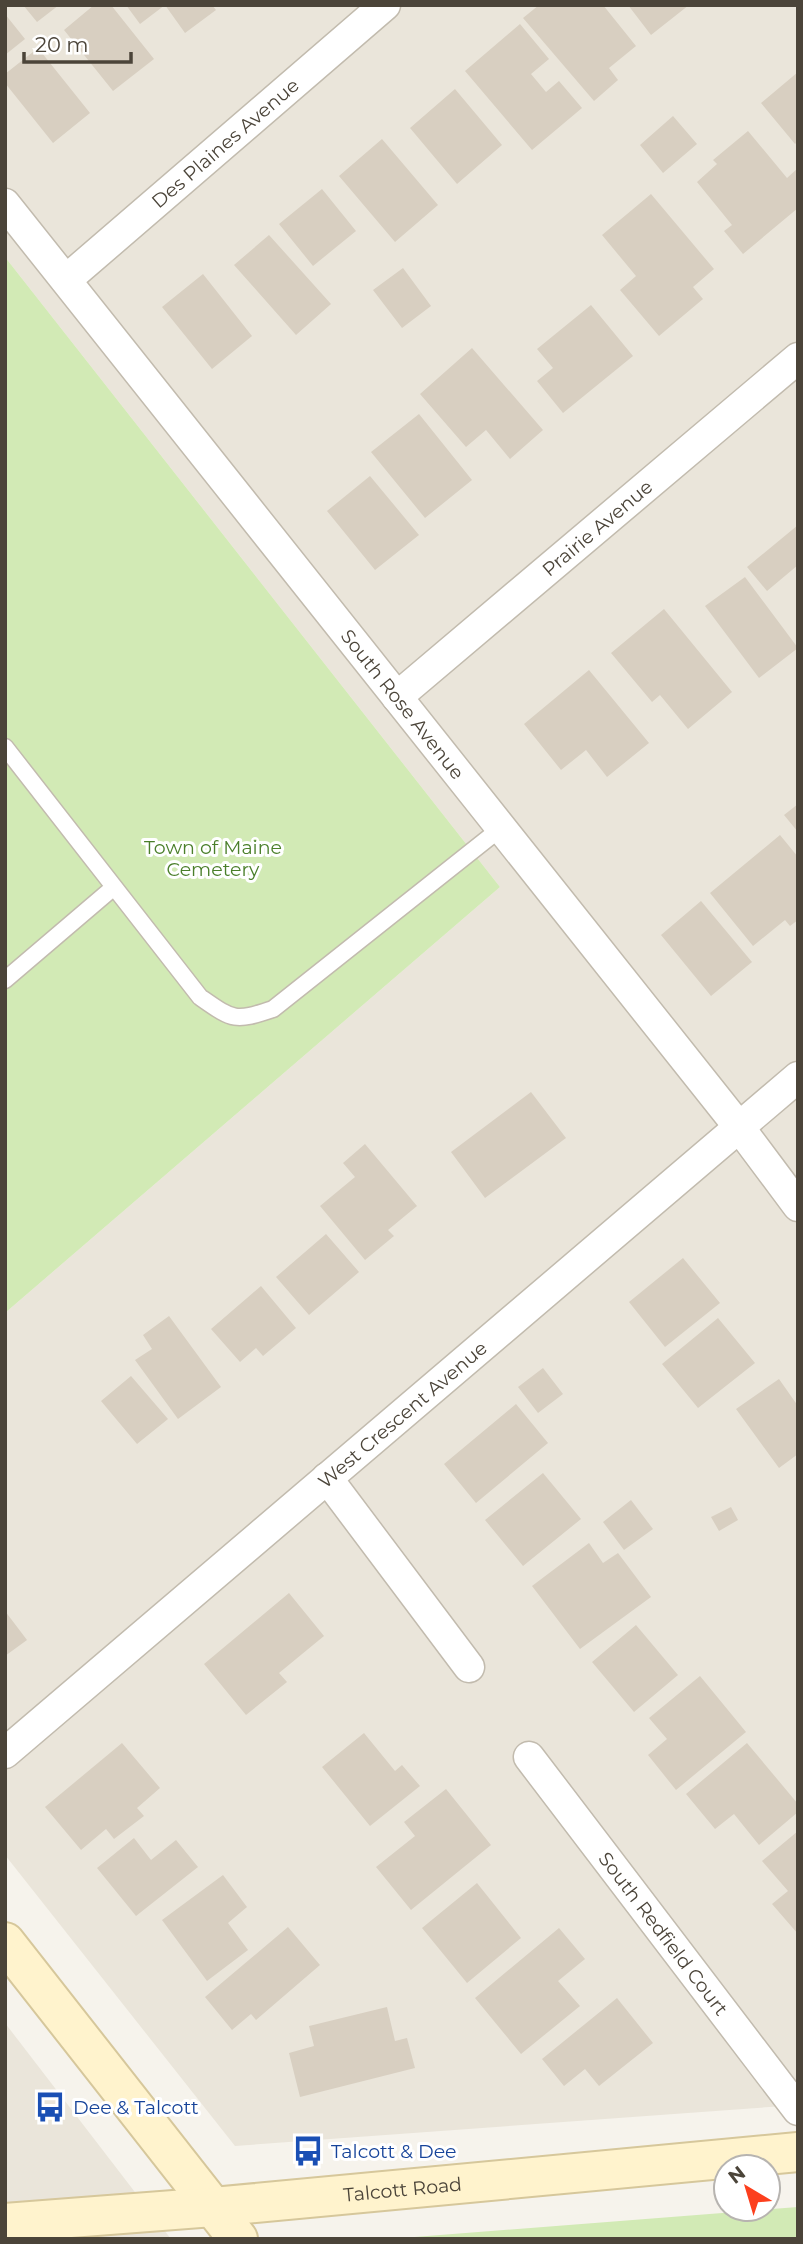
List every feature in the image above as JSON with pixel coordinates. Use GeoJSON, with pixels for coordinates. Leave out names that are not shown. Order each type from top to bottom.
{"type":"FeatureCollection","features":[{"type":"Feature","properties":{"kind":"main road"},"geometry":{"type":"LineString","coordinates":[[5,1942],[238,2239]]}},
{"type":"Feature","properties":{"kind":"main road","name":"Talcott Road"},"geometry":{"type":"LineString","coordinates":[[5,2223],[213,2207],[798,2152]]}},
{"type":"Feature","properties":{"kind":"street","name":"Des Plaines Avenue"},"geometry":{"type":"LineString","coordinates":[[66,279],[385,5]]}},
{"type":"Feature","properties":{"kind":"street","name":"South Rose Avenue"},"geometry":{"type":"LineString","coordinates":[[5,204],[739,1127],[798,1206]]}},
{"type":"Feature","properties":{"kind":"street","name":"Prairie Avenue"},"geometry":{"type":"LineString","coordinates":[[397,697],[798,358]]}},
{"type":"Feature","properties":{"kind":"street","name":"West Crescent Avenue"},"geometry":{"type":"LineString","coordinates":[[5,1753],[798,1077]]}},
{"type":"Feature","properties":{"kind":"street"},"geometry":{"type":"LineString","coordinates":[[327,1478],[469,1667]]}},
{"type":"Feature","properties":{"kind":"street","name":"South Redfield Court"},"geometry":{"type":"LineString","coordinates":[[529,1757],[798,2110]]}},
{"type":"Feature","properties":{"kind":"lane"},"geometry":{"type":"LineString","coordinates":[[5,747],[201,997],[229,1017],[254,1016],[273,1009],[501,828]]}},
{"type":"Feature","properties":{"kind":"lane"},"geometry":{"type":"LineString","coordinates":[[5,980],[114,887]]}},
{"type":"Feature","properties":{"kind":"shaded area"},"geometry":{"type":"Polygon","coordinates":[[[5,5],[798,5],[798,2105],[235,2146],[5,1855],[5,1313],[500,887],[5,257],[5,5]]]}},
{"type":"Feature","properties":{"kind":"shaded area"},"geometry":{"type":"Polygon","coordinates":[[[5,2023],[171,2239],[5,2239],[5,2023]]]}},
{"type":"Feature","properties":{"kind":"green space","name":"Town of Maine Cemetery"},"geometry":{"type":"Polygon","coordinates":[[[5,257],[500,887],[5,1313],[5,257]]]}},
{"type":"Feature","properties":{"kind":"green space"},"geometry":{"type":"Polygon","coordinates":[[[798,2207],[798,2239],[389,2239],[712,2214],[712,2223],[782,2223],[782,2208],[798,2207]]]}},
{"type":"Feature","properties":{"kind":"building"},"geometry":{"type":"Polygon","coordinates":[[[23,5],[59,5],[37,22],[23,5]]]}},
{"type":"Feature","properties":{"kind":"building"},"geometry":{"type":"Polygon","coordinates":[[[94,5],[111,5],[154,59],[113,91],[64,30],[94,5]]]}},
{"type":"Feature","properties":{"kind":"building"},"geometry":{"type":"Polygon","coordinates":[[[126,5],[165,5],[140,24],[126,5]]]}},
{"type":"Feature","properties":{"kind":"building"},"geometry":{"type":"Polygon","coordinates":[[[165,5],[212,5],[216,10],[185,33],[165,5]]]}},
{"type":"Feature","properties":{"kind":"building"},"geometry":{"type":"Polygon","coordinates":[[[539,5],[603,5],[636,46],[609,68],[618,80],[594,101],[523,18],[539,5]]]}},
{"type":"Feature","properties":{"kind":"building"},"geometry":{"type":"Polygon","coordinates":[[[628,5],[689,5],[651,35],[628,5]]]}},
{"type":"Feature","properties":{"kind":"building"},"geometry":{"type":"Polygon","coordinates":[[[5,14],[25,39],[5,55],[5,14]]]}},
{"type":"Feature","properties":{"kind":"building"},"geometry":{"type":"Polygon","coordinates":[[[520,24],[549,59],[531,74],[546,92],[559,81],[582,108],[532,150],[465,71],[520,24]]]}},
{"type":"Feature","properties":{"kind":"building"},"geometry":{"type":"Polygon","coordinates":[[[38,48],[90,113],[53,143],[5,83],[5,74],[38,48]]]}},
{"type":"Feature","properties":{"kind":"building"},"geometry":{"type":"Polygon","coordinates":[[[798,72],[798,141],[795,144],[761,103],[798,72]]]}},
{"type":"Feature","properties":{"kind":"building"},"geometry":{"type":"Polygon","coordinates":[[[455,89],[502,145],[457,184],[410,128],[455,89]]]}},
{"type":"Feature","properties":{"kind":"building"},"geometry":{"type":"Polygon","coordinates":[[[673,116],[697,144],[663,173],[640,145],[673,116]]]}},
{"type":"Feature","properties":{"kind":"building"},"geometry":{"type":"Polygon","coordinates":[[[748,131],[787,178],[798,168],[798,208],[743,254],[724,231],[732,225],[697,182],[717,164],[713,160],[748,131]]]}},
{"type":"Feature","properties":{"kind":"building"},"geometry":{"type":"Polygon","coordinates":[[[382,139],[438,205],[395,242],[339,176],[382,139]]]}},
{"type":"Feature","properties":{"kind":"building"},"geometry":{"type":"Polygon","coordinates":[[[322,189],[356,231],[313,266],[279,224],[322,189]]]}},
{"type":"Feature","properties":{"kind":"building"},"geometry":{"type":"Polygon","coordinates":[[[651,194],[714,269],[693,287],[703,299],[659,336],[620,290],[636,276],[602,235],[651,194]]]}},
{"type":"Feature","properties":{"kind":"building"},"geometry":{"type":"Polygon","coordinates":[[[269,235],[331,304],[296,335],[234,265],[269,235]]]}},
{"type":"Feature","properties":{"kind":"building"},"geometry":{"type":"Polygon","coordinates":[[[403,268],[431,306],[402,328],[373,290],[403,268]]]}},
{"type":"Feature","properties":{"kind":"building"},"geometry":{"type":"Polygon","coordinates":[[[203,274],[252,336],[212,369],[162,307],[203,274]]]}},
{"type":"Feature","properties":{"kind":"building"},"geometry":{"type":"Polygon","coordinates":[[[591,305],[633,356],[563,413],[537,381],[553,368],[537,349],[591,305]]]}},
{"type":"Feature","properties":{"kind":"building"},"geometry":{"type":"Polygon","coordinates":[[[472,348],[543,430],[510,459],[486,430],[466,447],[420,394],[472,348]]]}},
{"type":"Feature","properties":{"kind":"building"},"geometry":{"type":"Polygon","coordinates":[[[419,414],[472,480],[425,518],[371,452],[419,414]]]}},
{"type":"Feature","properties":{"kind":"building"},"geometry":{"type":"Polygon","coordinates":[[[370,476],[419,535],[375,570],[327,511],[370,476]]]}},
{"type":"Feature","properties":{"kind":"building"},"geometry":{"type":"Polygon","coordinates":[[[798,525],[798,565],[767,591],[747,567],[798,525]]]}},
{"type":"Feature","properties":{"kind":"building"},"geometry":{"type":"Polygon","coordinates":[[[745,577],[798,648],[759,678],[705,606],[745,577]]]}},
{"type":"Feature","properties":{"kind":"building"},"geometry":{"type":"Polygon","coordinates":[[[664,609],[732,692],[688,729],[660,695],[652,702],[611,653],[664,609]]]}},
{"type":"Feature","properties":{"kind":"building"},"geometry":{"type":"Polygon","coordinates":[[[589,670],[649,743],[607,777],[586,750],[561,770],[524,724],[589,670]]]}},
{"type":"Feature","properties":{"kind":"building"},"geometry":{"type":"Polygon","coordinates":[[[798,804],[798,832],[784,815],[798,804]]]}},
{"type":"Feature","properties":{"kind":"building"},"geometry":{"type":"Polygon","coordinates":[[[780,835],[798,857],[798,920],[790,926],[785,920],[753,946],[710,893],[780,835]]]}},
{"type":"Feature","properties":{"kind":"building"},"geometry":{"type":"Polygon","coordinates":[[[701,901],[752,962],[711,996],[661,935],[701,901]]]}},
{"type":"Feature","properties":{"kind":"building"},"geometry":{"type":"Polygon","coordinates":[[[531,1092],[566,1138],[485,1198],[451,1152],[531,1092]]]}},
{"type":"Feature","properties":{"kind":"building"},"geometry":{"type":"Polygon","coordinates":[[[365,1144],[417,1206],[388,1230],[394,1236],[365,1260],[320,1206],[355,1177],[343,1163],[365,1144]]]}},
{"type":"Feature","properties":{"kind":"building"},"geometry":{"type":"Polygon","coordinates":[[[326,1234],[359,1272],[309,1315],[276,1277],[326,1234]]]}},
{"type":"Feature","properties":{"kind":"building"},"geometry":{"type":"Polygon","coordinates":[[[683,1258],[720,1303],[665,1347],[629,1302],[683,1258]]]}},
{"type":"Feature","properties":{"kind":"building"},"geometry":{"type":"Polygon","coordinates":[[[261,1286],[296,1328],[263,1356],[256,1348],[240,1362],[211,1329],[261,1286]]]}},
{"type":"Feature","properties":{"kind":"building"},"geometry":{"type":"Polygon","coordinates":[[[169,1316],[221,1387],[178,1419],[135,1360],[152,1349],[143,1335],[169,1316]]]}},
{"type":"Feature","properties":{"kind":"building"},"geometry":{"type":"Polygon","coordinates":[[[718,1318],[755,1363],[698,1408],[662,1364],[718,1318]]]}},
{"type":"Feature","properties":{"kind":"building"},"geometry":{"type":"Polygon","coordinates":[[[543,1368],[563,1394],[538,1413],[518,1387],[543,1368]]]}},
{"type":"Feature","properties":{"kind":"building"},"geometry":{"type":"Polygon","coordinates":[[[131,1376],[168,1419],[137,1444],[101,1401],[131,1376]]]}},
{"type":"Feature","properties":{"kind":"building"},"geometry":{"type":"Polygon","coordinates":[[[779,1379],[798,1406],[798,1454],[779,1468],[736,1409],[779,1379]]]}},
{"type":"Feature","properties":{"kind":"building"},"geometry":{"type":"Polygon","coordinates":[[[516,1404],[548,1443],[476,1503],[444,1464],[516,1404]]]}},
{"type":"Feature","properties":{"kind":"building"},"geometry":{"type":"Polygon","coordinates":[[[543,1473],[581,1519],[523,1566],[485,1520],[543,1473]]]}},
{"type":"Feature","properties":{"kind":"building"},"geometry":{"type":"Polygon","coordinates":[[[631,1500],[653,1529],[624,1550],[603,1522],[631,1500]]]}},
{"type":"Feature","properties":{"kind":"building"},"geometry":{"type":"Polygon","coordinates":[[[731,1507],[738,1520],[719,1531],[711,1517],[731,1507]]]}},
{"type":"Feature","properties":{"kind":"building"},"geometry":{"type":"Polygon","coordinates":[[[589,1543],[603,1563],[618,1553],[651,1597],[580,1649],[532,1586],[589,1543]]]}},
{"type":"Feature","properties":{"kind":"building"},"geometry":{"type":"Polygon","coordinates":[[[289,1593],[324,1636],[279,1673],[287,1682],[246,1715],[204,1664],[289,1593]]]}},
{"type":"Feature","properties":{"kind":"building"},"geometry":{"type":"Polygon","coordinates":[[[5,1611],[27,1640],[5,1656],[5,1611]]]}},
{"type":"Feature","properties":{"kind":"building"},"geometry":{"type":"Polygon","coordinates":[[[636,1625],[678,1675],[634,1712],[592,1662],[636,1625]]]}},
{"type":"Feature","properties":{"kind":"building"},"geometry":{"type":"Polygon","coordinates":[[[700,1676],[746,1732],[676,1790],[648,1755],[667,1739],[649,1718],[700,1676]]]}},
{"type":"Feature","properties":{"kind":"building"},"geometry":{"type":"Polygon","coordinates":[[[364,1733],[395,1771],[402,1765],[420,1786],[370,1826],[322,1767],[364,1733]]]}},
{"type":"Feature","properties":{"kind":"building"},"geometry":{"type":"Polygon","coordinates":[[[122,1743],[160,1788],[137,1808],[144,1816],[114,1839],[106,1829],[81,1850],[45,1807],[122,1743]]]}},
{"type":"Feature","properties":{"kind":"building"},"geometry":{"type":"Polygon","coordinates":[[[747,1743],[798,1804],[798,1812],[759,1845],[734,1814],[715,1829],[686,1794],[747,1743]]]}},
{"type":"Feature","properties":{"kind":"building"},"geometry":{"type":"Polygon","coordinates":[[[446,1789],[491,1845],[411,1910],[376,1867],[415,1836],[404,1822],[446,1789]]]}},
{"type":"Feature","properties":{"kind":"building"},"geometry":{"type":"Polygon","coordinates":[[[798,1831],[798,1934],[772,1904],[788,1891],[762,1861],[798,1831]]]}},
{"type":"Feature","properties":{"kind":"building"},"geometry":{"type":"Polygon","coordinates":[[[134,1838],[151,1860],[176,1840],[198,1867],[136,1916],[97,1868],[134,1838]]]}},
{"type":"Feature","properties":{"kind":"building"},"geometry":{"type":"Polygon","coordinates":[[[223,1875],[247,1907],[228,1923],[248,1950],[207,1981],[162,1920],[223,1875]]]}},
{"type":"Feature","properties":{"kind":"building"},"geometry":{"type":"Polygon","coordinates":[[[477,1883],[521,1938],[467,1983],[422,1928],[477,1883]]]}},
{"type":"Feature","properties":{"kind":"building"},"geometry":{"type":"Polygon","coordinates":[[[288,1927],[320,1965],[256,2020],[251,2014],[232,2030],[205,1997],[288,1927]]]}},
{"type":"Feature","properties":{"kind":"building"},"geometry":{"type":"Polygon","coordinates":[[[559,1928],[585,1959],[558,1981],[580,2006],[521,2054],[475,1998],[559,1928]]]}},
{"type":"Feature","properties":{"kind":"building"},"geometry":{"type":"Polygon","coordinates":[[[617,1998],[653,2043],[599,2086],[585,2069],[564,2086],[542,2059],[617,1998]]]}},
{"type":"Feature","properties":{"kind":"building"},"geometry":{"type":"Polygon","coordinates":[[[387,2007],[395,2041],[407,2038],[415,2068],[300,2097],[289,2053],[314,2046],[309,2026],[387,2007]]]}},
{"type":"Feature","properties":{"kind":"place","name":"Dee & Talcott"},"geometry":{"type":"Point","coordinates":[50,2107]}},
{"type":"Feature","properties":{"kind":"place","name":"Talcott & Dee"},"geometry":{"type":"Point","coordinates":[308,2151]}}]}
